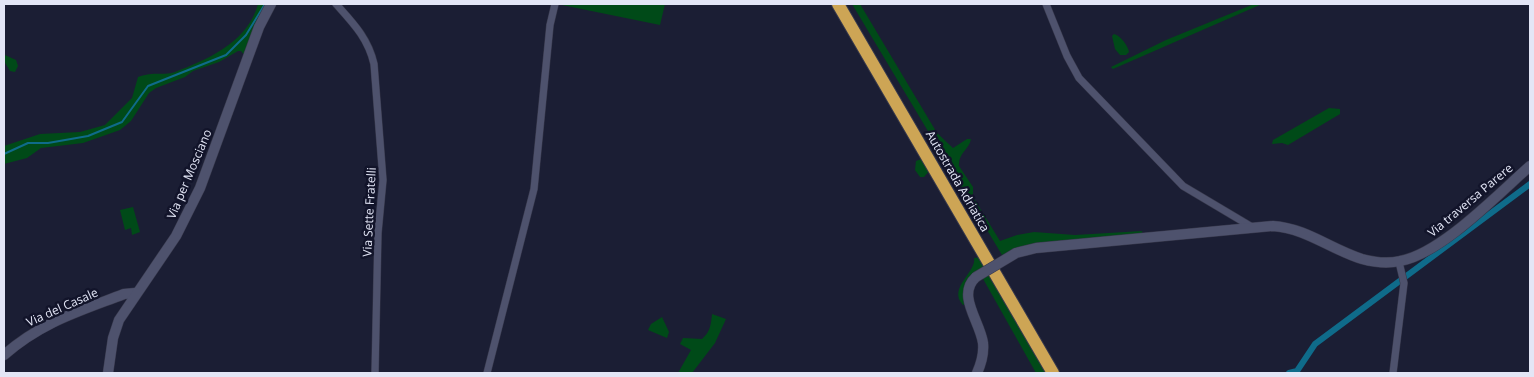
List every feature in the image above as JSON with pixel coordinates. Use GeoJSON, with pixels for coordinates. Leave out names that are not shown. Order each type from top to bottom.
{"type":"FeatureCollection","features":[{"type":"Feature","properties":{"kind":"highway","name":"Autostrada Adriatica"},"geometry":{"type":"LineString","coordinates":[[838,4],[1015,304],[1053,373]]}},
{"type":"Feature","properties":{"kind":"highway","name":"Autostrada Adriatica"},"geometry":{"type":"LineString","coordinates":[[847,4],[1019,296],[1062,373]]}},
{"type":"Feature","properties":{"kind":"street","name":"Via per Mosciano"},"geometry":{"type":"LineString","coordinates":[[108,373],[113,338],[119,320],[176,236],[200,188],[259,26],[271,4]]}},
{"type":"Feature","properties":{"kind":"street","name":"Via Sette Fratelli"},"geometry":{"type":"LineString","coordinates":[[336,4],[364,36],[370,48],[374,64],[383,180],[378,233],[375,373]]}},
{"type":"Feature","properties":{"kind":"street"},"geometry":{"type":"LineString","coordinates":[[487,373],[534,189],[550,25],[555,4]]}},
{"type":"Feature","properties":{"kind":"street"},"geometry":{"type":"LineString","coordinates":[[1046,4],[1067,56],[1079,78],[1183,186],[1254,228]]}},
{"type":"Feature","properties":{"kind":"street","name":"Via traversa Parere"},"geometry":{"type":"LineString","coordinates":[[977,373],[983,351],[983,341],[968,297],[969,286],[976,277],[1016,253],[1036,248],[1280,227],[1295,230],[1362,259],[1377,262],[1399,262],[1439,244],[1530,166]]}},
{"type":"Feature","properties":{"kind":"street"},"geometry":{"type":"LineString","coordinates":[[1393,373],[1404,283],[1399,262]]}},
{"type":"Feature","properties":{"kind":"street","name":"Via del Casale"},"geometry":{"type":"LineString","coordinates":[[4,355],[26,336],[46,324],[124,294],[136,293]]}},
{"type":"Feature","properties":{"kind":"green space"},"geometry":{"type":"Polygon","coordinates":[[[258,4],[267,4],[245,56],[241,51],[238,51],[219,62],[193,71],[185,77],[156,88],[149,93],[131,121],[120,130],[83,143],[41,148],[27,158],[4,164],[4,146],[40,134],[80,132],[105,125],[132,98],[138,77],[175,72],[214,55],[246,29],[258,4]]]}},
{"type":"Feature","properties":{"kind":"green space"},"geometry":{"type":"Polygon","coordinates":[[[557,4],[665,4],[660,25],[557,4]]]}},
{"type":"Feature","properties":{"kind":"green space"},"geometry":{"type":"Polygon","coordinates":[[[852,4],[860,4],[937,133],[953,148],[967,139],[971,139],[960,158],[959,166],[973,187],[973,197],[1000,241],[1034,232],[1075,235],[1142,231],[1143,236],[1025,246],[1002,255],[852,4]]]}},
{"type":"Feature","properties":{"kind":"green space"},"geometry":{"type":"Polygon","coordinates":[[[1254,4],[1262,4],[1113,69],[1111,67],[1166,40],[1254,4]]]}},
{"type":"Feature","properties":{"kind":"green space"},"geometry":{"type":"Polygon","coordinates":[[[1114,34],[1126,44],[1129,52],[1126,55],[1120,55],[1115,49],[1112,36],[1114,34]]]}},
{"type":"Feature","properties":{"kind":"green space"},"geometry":{"type":"Polygon","coordinates":[[[5,55],[16,60],[18,66],[15,72],[10,71],[4,61],[5,55]]]}},
{"type":"Feature","properties":{"kind":"green space"},"geometry":{"type":"Polygon","coordinates":[[[1329,108],[1340,109],[1340,114],[1288,145],[1282,143],[1272,144],[1273,140],[1329,108]]]}},
{"type":"Feature","properties":{"kind":"green space"},"geometry":{"type":"Polygon","coordinates":[[[924,158],[930,170],[924,177],[920,177],[915,170],[916,161],[924,158]]]}},
{"type":"Feature","properties":{"kind":"green space"},"geometry":{"type":"Polygon","coordinates":[[[133,207],[140,232],[132,235],[131,228],[125,230],[120,210],[133,207]]]}},
{"type":"Feature","properties":{"kind":"green space"},"geometry":{"type":"Polygon","coordinates":[[[981,257],[985,266],[976,272],[967,304],[963,305],[959,299],[958,292],[960,286],[974,263],[974,258],[981,257]]]}},
{"type":"Feature","properties":{"kind":"green space"},"geometry":{"type":"Polygon","coordinates":[[[989,273],[1047,373],[1036,373],[982,277],[989,273]]]}},
{"type":"Feature","properties":{"kind":"green space"},"geometry":{"type":"Polygon","coordinates":[[[712,314],[726,319],[715,343],[692,373],[678,373],[691,350],[680,344],[683,338],[702,339],[710,328],[712,314]]]}},
{"type":"Feature","properties":{"kind":"green space"},"geometry":{"type":"Polygon","coordinates":[[[662,317],[669,332],[667,338],[648,330],[651,324],[662,317]]]}},
{"type":"Feature","properties":{"kind":"waterway"},"geometry":{"type":"LineString","coordinates":[[4,154],[28,143],[48,143],[88,136],[122,122],[148,86],[226,55],[246,35],[265,4]]}},
{"type":"Feature","properties":{"kind":"waterway"},"geometry":{"type":"LineString","coordinates":[[1289,373],[1297,371],[1315,344],[1530,184]]}}]}
